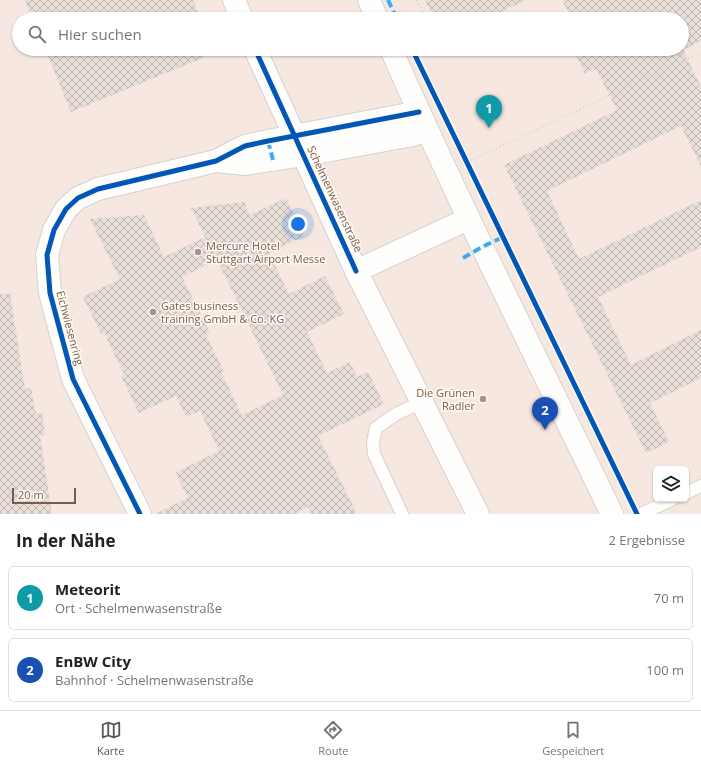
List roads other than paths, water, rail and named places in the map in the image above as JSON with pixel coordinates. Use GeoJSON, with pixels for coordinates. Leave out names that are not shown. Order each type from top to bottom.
{"type":"FeatureCollection","features":[{"type":"Feature","properties":{"kind":"street"},"geometry":{"type":"LineString","coordinates":[[234,0],[239,12]]}},
{"type":"Feature","properties":{"kind":"street"},"geometry":{"type":"LineString","coordinates":[[369,0],[375,12]]}},
{"type":"Feature","properties":{"kind":"street","name":"Schelmenwasenstraße"},"geometry":{"type":"LineString","coordinates":[[258,56],[356,271],[478,514]]}},
{"type":"Feature","properties":{"kind":"street"},"geometry":{"type":"LineString","coordinates":[[394,56],[468,219],[612,514]]}},
{"type":"Feature","properties":{"kind":"street","name":"Eichwiesenring"},"geometry":{"type":"LineString","coordinates":[[140,514],[73,380],[50,293],[47,256],[54,230],[66,209],[78,198],[98,189],[216,160],[245,146],[268,141],[299,146],[423,121]]}},
{"type":"Feature","properties":{"kind":"street"},"geometry":{"type":"LineString","coordinates":[[356,271],[468,219]]}},
{"type":"Feature","properties":{"kind":"lane"},"geometry":{"type":"LineString","coordinates":[[402,514],[374,454],[373,442],[376,428],[396,414],[422,402]]}},
{"type":"Feature","properties":{"kind":"lane"},"geometry":{"type":"LineString","coordinates":[[689,492],[701,486]]}},
{"type":"Feature","properties":{"kind":"lane"},"geometry":{"type":"LineString","coordinates":[[641,514],[667,502]]}},
{"type":"Feature","properties":{"kind":"place","name":"Meteorit"},"geometry":{"type":"Point","coordinates":[489,128]}},
{"type":"Feature","properties":{"kind":"place","name":"Mercure Hotel Stuttgart Airport Messe"},"geometry":{"type":"Point","coordinates":[198,252]}},
{"type":"Feature","properties":{"kind":"place","name":"Gates business training GmbH & Co. KG"},"geometry":{"type":"Point","coordinates":[153,312]}},
{"type":"Feature","properties":{"kind":"place","name":"Die Grünen Radler"},"geometry":{"type":"Point","coordinates":[483,399]}},
{"type":"Feature","properties":{"kind":"place","name":"EnBW City"},"geometry":{"type":"Point","coordinates":[545,430]}}]}
